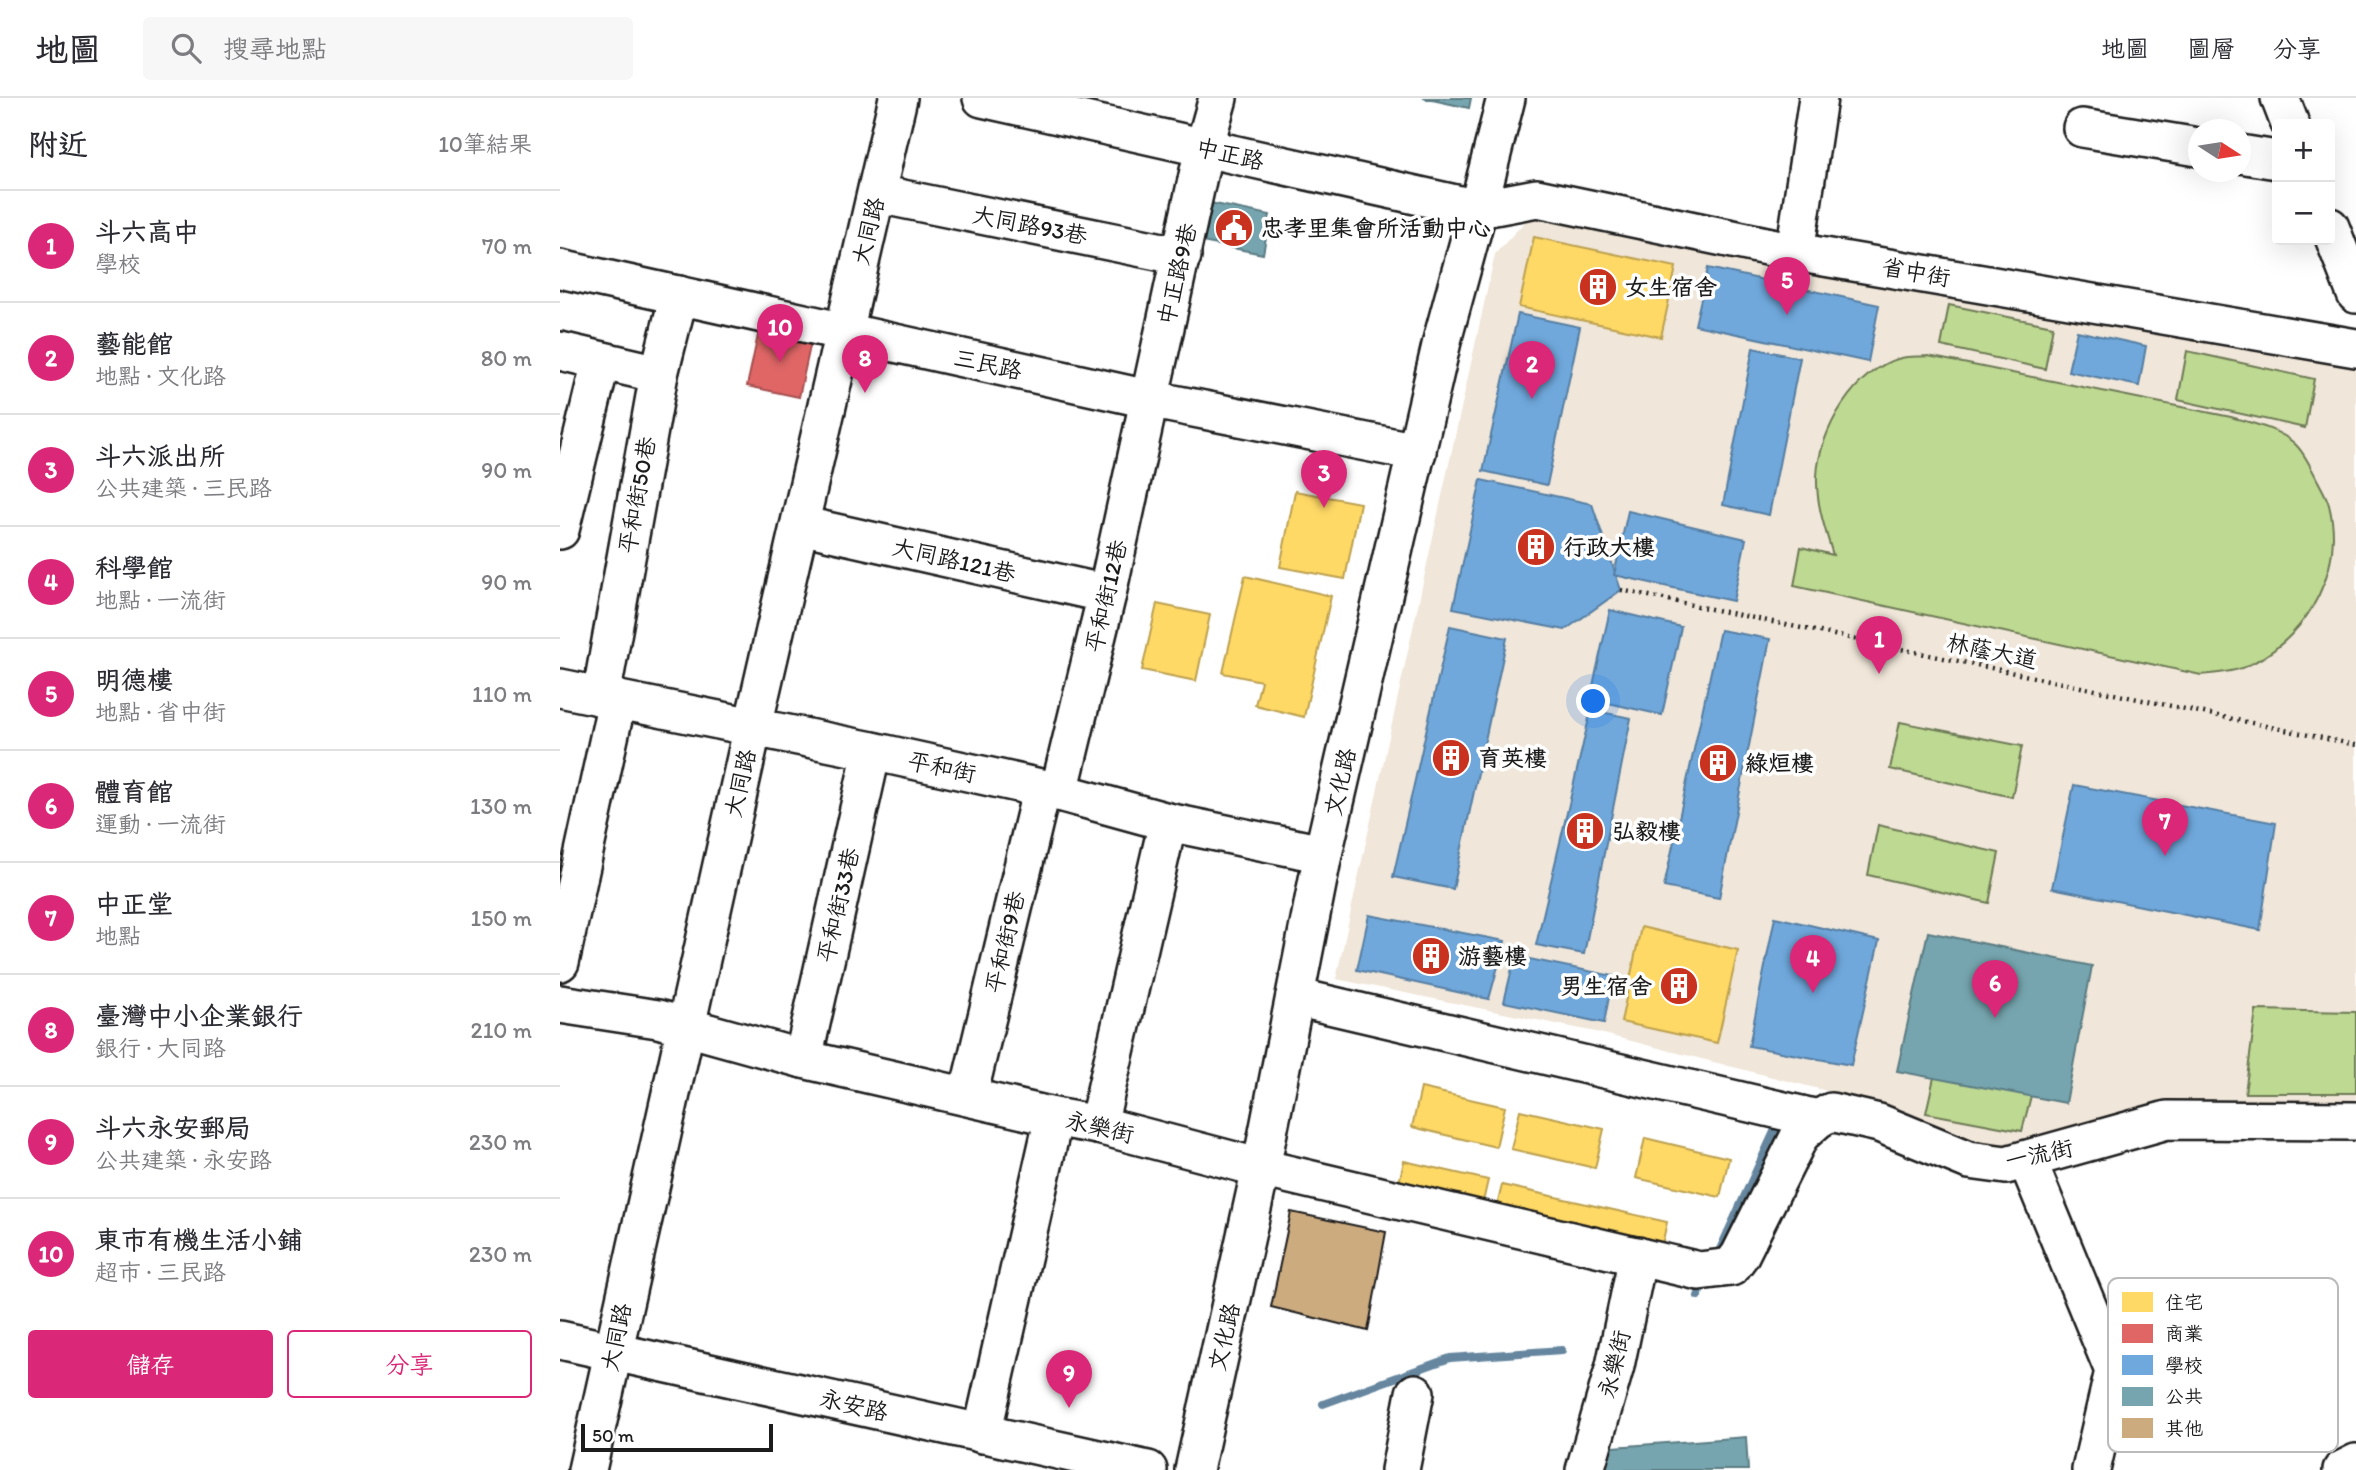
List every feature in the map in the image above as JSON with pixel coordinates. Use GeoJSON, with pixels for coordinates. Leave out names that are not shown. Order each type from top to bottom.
{"type":"FeatureCollection","features":[{"type":"Feature","properties":{"kind":"street","name":"大同路"},"geometry":{"type":"LineString","coordinates":[[587,1470],[753,726],[878,194],[898,98]]}},
{"type":"Feature","properties":{"kind":"street","name":"中正路"},"geometry":{"type":"LineString","coordinates":[[982,98],[1478,209]]}},
{"type":"Feature","properties":{"kind":"street","name":"中正路9巷"},"geometry":{"type":"LineString","coordinates":[[1148,399],[1204,148],[1218,98]]}},
{"type":"Feature","properties":{"kind":"street","name":"文化路"},"geometry":{"type":"LineString","coordinates":[[1194,1470],[1261,1168],[1323,854],[1443,337],[1506,98]]}},
{"type":"Feature","properties":{"kind":"street"},"geometry":{"type":"LineString","coordinates":[[1795,252],[1818,98]]}},
{"type":"Feature","properties":{"kind":"street"},"geometry":{"type":"LineString","coordinates":[[2280,98],[2288,119]]}},
{"type":"Feature","properties":{"kind":"street"},"geometry":{"type":"LineString","coordinates":[[2082,128],[2188,145]]}},
{"type":"Feature","properties":{"kind":"street"},"geometry":{"type":"LineString","coordinates":[[2251,156],[2272,159]]}},
{"type":"Feature","properties":{"kind":"street","name":"大同路93巷"},"geometry":{"type":"LineString","coordinates":[[878,194],[1182,256]]}},
{"type":"Feature","properties":{"kind":"street","name":"省中街"},"geometry":{"type":"LineString","coordinates":[[1478,209],[1537,198],[1795,252],[2356,348]]}},
{"type":"Feature","properties":{"kind":"street"},"geometry":{"type":"LineString","coordinates":[[2335,240],[2356,294]]}},
{"type":"Feature","properties":{"kind":"street","name":"三民路"},"geometry":{"type":"LineString","coordinates":[[560,269],[1148,399],[1417,452]]}},
{"type":"Feature","properties":{"kind":"street","name":"平和街50巷"},"geometry":{"type":"LineString","coordinates":[[560,962],[609,699],[659,374],[679,295]]}},
{"type":"Feature","properties":{"kind":"street"},"geometry":{"type":"LineString","coordinates":[[560,351],[659,374]]}},
{"type":"Feature","properties":{"kind":"street"},"geometry":{"type":"LineString","coordinates":[[560,530],[601,361]]}},
{"type":"Feature","properties":{"kind":"street","name":"平和街12巷"},"geometry":{"type":"LineString","coordinates":[[1051,790],[1107,594],[1148,399]]}},
{"type":"Feature","properties":{"kind":"street","name":"大同路121巷"},"geometry":{"type":"LineString","coordinates":[[800,525],[1107,594]]}},
{"type":"Feature","properties":{"kind":"street","name":"平和街"},"geometry":{"type":"LineString","coordinates":[[560,688],[872,751],[1051,790],[1168,822],[1323,854]]}},
{"type":"Feature","properties":{"kind":"street","name":"平和街33巷"},"geometry":{"type":"LineString","coordinates":[[803,1059],[872,751]]}},
{"type":"Feature","properties":{"kind":"street","name":"平和街9巷"},"geometry":{"type":"LineString","coordinates":[[968,1096],[1051,790]]}},
{"type":"Feature","properties":{"kind":"street"},"geometry":{"type":"LineString","coordinates":[[1098,1125],[1168,822]]}},
{"type":"Feature","properties":{"kind":"street","name":"一流街"},"geometry":{"type":"LineString","coordinates":[[1295,997],[1818,1119],[1831,1112],[1879,1123],[1969,1160],[2006,1165],[2167,1120],[2356,1121]]}},
{"type":"Feature","properties":{"kind":"street","name":"永樂街"},"geometry":{"type":"LineString","coordinates":[[560,1004],[658,1019],[803,1059],[1098,1125],[1261,1168],[1639,1256],[1715,1269],[1740,1255],[1801,1135],[1818,1119]]}},
{"type":"Feature","properties":{"kind":"street"},"geometry":{"type":"LineString","coordinates":[[982,1434],[1054,1117]]}},
{"type":"Feature","properties":{"kind":"street"},"geometry":{"type":"LineString","coordinates":[[2028,1160],[2108,1356]]}},
{"type":"Feature","properties":{"kind":"street","name":"永樂街"},"geometry":{"type":"LineString","coordinates":[[1585,1470],[1615,1366],[1639,1256]]}},
{"type":"Feature","properties":{"kind":"street","name":"永安路"},"geometry":{"type":"LineString","coordinates":[[560,1340],[1148,1470]]}},
{"type":"Feature","properties":{"kind":"street"},"geometry":{"type":"LineString","coordinates":[[1400,1470],[1415,1393]]}},
{"type":"Feature","properties":{"kind":"street"},"geometry":{"type":"LineString","coordinates":[[2091,1470],[2108,1397]]}},
{"type":"Feature","properties":{"kind":"street"},"geometry":{"type":"LineString","coordinates":[[2342,1470],[2356,1462]]}},
{"type":"Feature","properties":{"kind":"path","name":"林蔭大道"},"geometry":{"type":"LineString","coordinates":[[1621,590],[2356,745]]}},
{"type":"Feature","properties":{"kind":"shaded area"},"geometry":{"type":"Polygon","coordinates":[[[1542,203],[2356,369],[2356,1105],[2169,1105],[1978,1151],[1903,1115],[1835,1093],[1596,1032],[1336,979],[1495,254],[1542,203]]]}},
{"type":"Feature","properties":{"kind":"green space"},"geometry":{"type":"Polygon","coordinates":[[[1949,305],[2053,326],[2045,369],[1941,346],[1949,305]]]}},
{"type":"Feature","properties":{"kind":"green space"},"geometry":{"type":"Polygon","coordinates":[[[2187,351],[2314,379],[2305,428],[2178,400],[2187,351]]]}},
{"type":"Feature","properties":{"kind":"green space"},"geometry":{"type":"Polygon","coordinates":[[[1928,356],[2231,417],[2265,427],[2289,439],[2305,457],[2324,493],[2333,529],[2327,575],[2306,617],[2291,635],[2253,663],[2221,673],[2201,675],[1794,586],[1801,547],[1833,555],[1824,526],[1817,476],[1824,440],[1842,404],[1855,388],[1884,364],[1904,357],[1928,356]]]}},
{"type":"Feature","properties":{"kind":"green space"},"geometry":{"type":"Polygon","coordinates":[[[1900,722],[2022,746],[2012,797],[1890,769],[1900,722]]]}},
{"type":"Feature","properties":{"kind":"green space"},"geometry":{"type":"Polygon","coordinates":[[[1878,825],[1999,853],[1989,903],[1868,875],[1878,825]]]}},
{"type":"Feature","properties":{"kind":"green space"},"geometry":{"type":"Polygon","coordinates":[[[2256,1010],[2356,1012],[2356,1093],[2245,1093],[2256,1010]]]}},
{"type":"Feature","properties":{"kind":"green space"},"geometry":{"type":"Polygon","coordinates":[[[1937,1064],[2034,1084],[2022,1131],[1926,1113],[1937,1064]]]}},
{"type":"Feature","properties":{"kind":"building: 住宅","name":"女生宿舍"},"geometry":{"type":"Polygon","coordinates":[[[1534,237],[1676,267],[1661,337],[1519,307],[1534,237]]]}},
{"type":"Feature","properties":{"kind":"building: 住宅"},"geometry":{"type":"Polygon","coordinates":[[[1295,491],[1360,503],[1345,579],[1280,567],[1295,491]]]}},
{"type":"Feature","properties":{"kind":"building: 住宅"},"geometry":{"type":"Polygon","coordinates":[[[1245,576],[1331,596],[1304,717],[1255,705],[1261,681],[1223,673],[1245,576]]]}},
{"type":"Feature","properties":{"kind":"building: 住宅"},"geometry":{"type":"Polygon","coordinates":[[[1157,604],[1210,615],[1196,681],[1142,670],[1157,604]]]}},
{"type":"Feature","properties":{"kind":"building: 住宅","name":"男生宿舍"},"geometry":{"type":"Polygon","coordinates":[[[1641,927],[1738,950],[1717,1043],[1621,1022],[1641,927]]]}},
{"type":"Feature","properties":{"kind":"building: 住宅"},"geometry":{"type":"Polygon","coordinates":[[[1421,1088],[1505,1107],[1496,1147],[1412,1127],[1421,1088]]]}},
{"type":"Feature","properties":{"kind":"building: 住宅"},"geometry":{"type":"Polygon","coordinates":[[[1520,1110],[1604,1129],[1595,1168],[1511,1149],[1520,1110]]]}},
{"type":"Feature","properties":{"kind":"building: 住宅"},"geometry":{"type":"Polygon","coordinates":[[[1645,1138],[1729,1158],[1720,1197],[1636,1178],[1645,1138]]]}},
{"type":"Feature","properties":{"kind":"building: 住宅"},"geometry":{"type":"Polygon","coordinates":[[[1404,1161],[1488,1180],[1477,1228],[1393,1209],[1404,1161]]]}},
{"type":"Feature","properties":{"kind":"building: 住宅"},"geometry":{"type":"Polygon","coordinates":[[[1502,1185],[1667,1222],[1656,1273],[1490,1236],[1502,1185]]]}},
{"type":"Feature","properties":{"kind":"building: 商業"},"geometry":{"type":"Polygon","coordinates":[[[760,326],[812,337],[799,397],[747,386],[760,326]]]}},
{"type":"Feature","properties":{"kind":"building: 學校"},"geometry":{"type":"Polygon","coordinates":[[[1708,268],[1879,305],[1868,362],[1695,325],[1708,268]]]}},
{"type":"Feature","properties":{"kind":"building: 學校"},"geometry":{"type":"Polygon","coordinates":[[[1518,314],[1580,327],[1547,485],[1483,471],[1518,314]]]}},
{"type":"Feature","properties":{"kind":"building: 學校"},"geometry":{"type":"Polygon","coordinates":[[[2077,331],[2146,346],[2139,386],[2068,371],[2077,331]]]}},
{"type":"Feature","properties":{"kind":"building: 學校"},"geometry":{"type":"Polygon","coordinates":[[[1753,348],[1800,358],[1769,515],[1723,505],[1753,348]]]}},
{"type":"Feature","properties":{"kind":"building: 學校","name":"行政大樓"},"geometry":{"type":"Polygon","coordinates":[[[1481,480],[1592,504],[1621,590],[1565,630],[1453,608],[1481,480]]]}},
{"type":"Feature","properties":{"kind":"building: 學校"},"geometry":{"type":"Polygon","coordinates":[[[1628,511],[1746,539],[1733,601],[1614,575],[1628,511]]]}},
{"type":"Feature","properties":{"kind":"building: 學校"},"geometry":{"type":"Polygon","coordinates":[[[1610,610],[1681,627],[1662,715],[1590,699],[1610,610]]]}},
{"type":"Feature","properties":{"kind":"building: 學校","name":"育英樓"},"geometry":{"type":"Polygon","coordinates":[[[1450,626],[1507,638],[1453,889],[1393,877],[1450,626]]]}},
{"type":"Feature","properties":{"kind":"building: 學校","name":"綠烜樓"},"geometry":{"type":"Polygon","coordinates":[[[1720,630],[1770,639],[1719,898],[1664,887],[1720,630]]]}},
{"type":"Feature","properties":{"kind":"building: 學校","name":"弘毅樓"},"geometry":{"type":"Polygon","coordinates":[[[1591,710],[1631,718],[1584,954],[1536,945],[1591,710]]]}},
{"type":"Feature","properties":{"kind":"building: 學校"},"geometry":{"type":"Polygon","coordinates":[[[2074,785],[2276,823],[2260,930],[2052,888],[2074,785]]]}},
{"type":"Feature","properties":{"kind":"building: 學校","name":"游藝樓"},"geometry":{"type":"Polygon","coordinates":[[[1369,915],[1505,941],[1489,999],[1357,970],[1369,915]]]}},
{"type":"Feature","properties":{"kind":"building: 學校"},"geometry":{"type":"Polygon","coordinates":[[[1775,917],[1879,941],[1851,1065],[1749,1046],[1775,917]]]}},
{"type":"Feature","properties":{"kind":"building: 學校"},"geometry":{"type":"Polygon","coordinates":[[[1515,956],[1613,976],[1604,1023],[1504,1002],[1515,956]]]}},
{"type":"Feature","properties":{"kind":"building: 公共"},"geometry":{"type":"Polygon","coordinates":[[[1423,98],[1471,98],[1469,108],[1423,98]]]}},
{"type":"Feature","properties":{"kind":"building: 公共","name":"忠孝里集會所活動中心"},"geometry":{"type":"Polygon","coordinates":[[[1205,202],[1270,215],[1263,254],[1197,241],[1205,202]]]}},
{"type":"Feature","properties":{"kind":"building: 公共"},"geometry":{"type":"Polygon","coordinates":[[[1928,932],[2092,966],[2066,1103],[1897,1071],[1928,932]]]}},
{"type":"Feature","properties":{"kind":"building: 公共"},"geometry":{"type":"Polygon","coordinates":[[[1746,1437],[1748,1470],[1567,1470],[1573,1450],[1746,1437]]]}},
{"type":"Feature","properties":{"kind":"building: 其他"},"geometry":{"type":"Polygon","coordinates":[[[1291,1212],[1386,1232],[1368,1331],[1271,1307],[1291,1212]]]}},
{"type":"Feature","properties":{"kind":"waterway"},"geometry":{"type":"LineString","coordinates":[[1716,1258],[1779,1121]]}},
{"type":"Feature","properties":{"kind":"waterway"},"geometry":{"type":"LineString","coordinates":[[1698,1296],[1706,1279]]}},
{"type":"Feature","properties":{"kind":"waterway"},"geometry":{"type":"LineString","coordinates":[[1323,1404],[1450,1358],[1562,1350]]}},
{"type":"Feature","properties":{"kind":"place","name":"忠孝里集會所活動中心"},"geometry":{"type":"Point","coordinates":[1234,228]}},
{"type":"Feature","properties":{"kind":"place","name":"女生宿舍"},"geometry":{"type":"Point","coordinates":[1598,287]}},
{"type":"Feature","properties":{"kind":"place","name":"明德樓"},"geometry":{"type":"Point","coordinates":[1787,315]}},
{"type":"Feature","properties":{"kind":"place","name":"東市有機生活小鋪"},"geometry":{"type":"Point","coordinates":[780,362]}},
{"type":"Feature","properties":{"kind":"place","name":"臺灣中小企業銀行"},"geometry":{"type":"Point","coordinates":[865,393]}},
{"type":"Feature","properties":{"kind":"place","name":"藝能館"},"geometry":{"type":"Point","coordinates":[1532,399]}},
{"type":"Feature","properties":{"kind":"place","name":"斗六派出所"},"geometry":{"type":"Point","coordinates":[1324,508]}},
{"type":"Feature","properties":{"kind":"place","name":"行政大樓"},"geometry":{"type":"Point","coordinates":[1536,547]}},
{"type":"Feature","properties":{"kind":"place","name":"斗六高中"},"geometry":{"type":"Point","coordinates":[1879,674]}},
{"type":"Feature","properties":{"kind":"place","name":"育英樓"},"geometry":{"type":"Point","coordinates":[1451,758]}},
{"type":"Feature","properties":{"kind":"place","name":"綠烜樓"},"geometry":{"type":"Point","coordinates":[1718,763]}},
{"type":"Feature","properties":{"kind":"place","name":"弘毅樓"},"geometry":{"type":"Point","coordinates":[1585,831]}},
{"type":"Feature","properties":{"kind":"place","name":"中正堂"},"geometry":{"type":"Point","coordinates":[2165,856]}},
{"type":"Feature","properties":{"kind":"place","name":"游藝樓"},"geometry":{"type":"Point","coordinates":[1431,956]}},
{"type":"Feature","properties":{"kind":"place","name":"男生宿舍"},"geometry":{"type":"Point","coordinates":[1679,986]}},
{"type":"Feature","properties":{"kind":"place","name":"科學館"},"geometry":{"type":"Point","coordinates":[1813,993]}},
{"type":"Feature","properties":{"kind":"place","name":"體育館"},"geometry":{"type":"Point","coordinates":[1995,1018]}},
{"type":"Feature","properties":{"kind":"place","name":"斗六永安郵局"},"geometry":{"type":"Point","coordinates":[1069,1408]}}]}
